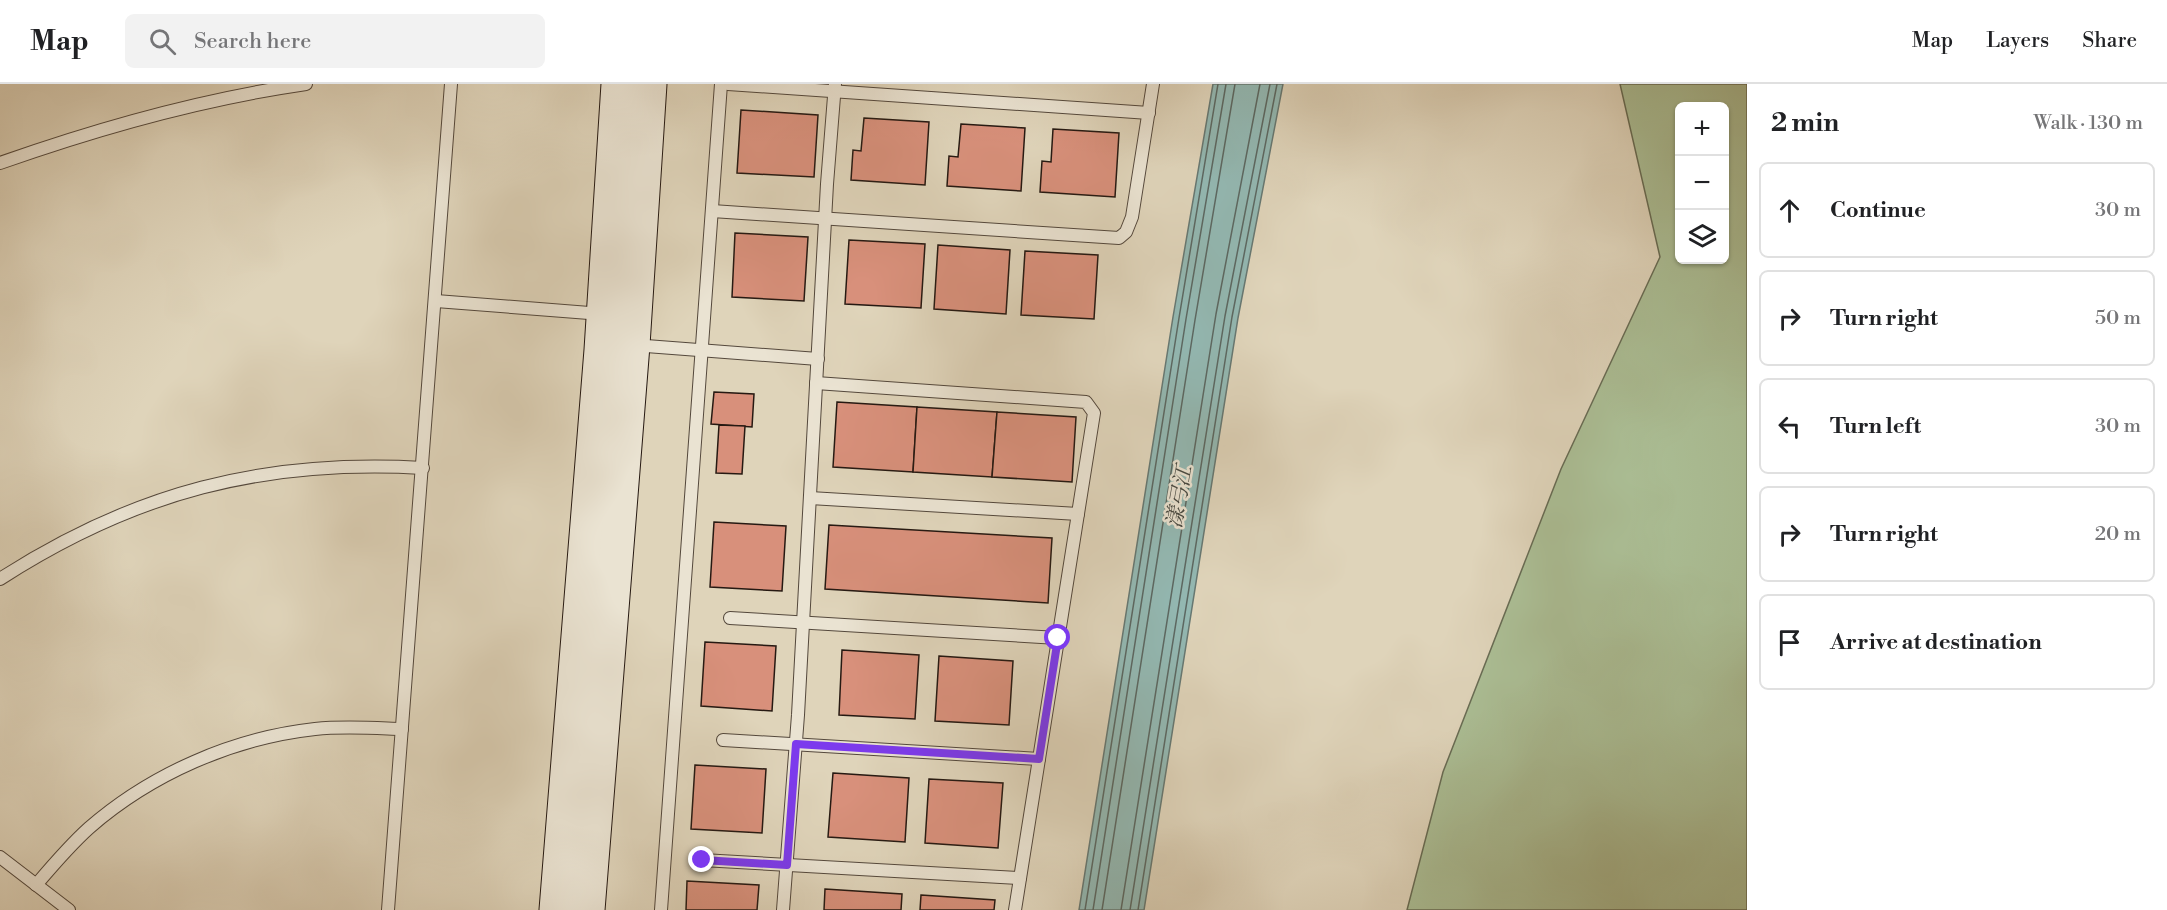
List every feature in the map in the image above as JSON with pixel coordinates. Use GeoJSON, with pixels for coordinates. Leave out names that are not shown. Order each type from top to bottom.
{"type":"FeatureCollection","features":[{"type":"Feature","properties":{"kind":"street"},"geometry":{"type":"LineString","coordinates":[[556,910],[603,314],[618,84]]}},
{"type":"Feature","properties":{"kind":"street"},"geometry":{"type":"LineString","coordinates":[[588,910],[633,345],[650,84]]}},
{"type":"Feature","properties":{"kind":"lane"},"geometry":{"type":"LineString","coordinates":[[0,164],[98,132],[218,99],[306,84]]}},
{"type":"Feature","properties":{"kind":"lane"},"geometry":{"type":"LineString","coordinates":[[388,910],[451,84]]}},
{"type":"Feature","properties":{"kind":"lane"},"geometry":{"type":"LineString","coordinates":[[661,910],[721,84]]}},
{"type":"Feature","properties":{"kind":"lane"},"geometry":{"type":"LineString","coordinates":[[728,84],[835,88],[1149,113]]}},
{"type":"Feature","properties":{"kind":"lane"},"geometry":{"type":"LineString","coordinates":[[712,211],[1119,238],[1126,232],[1132,217],[1153,84]]}},
{"type":"Feature","properties":{"kind":"lane"},"geometry":{"type":"LineString","coordinates":[[783,910],[796,744],[825,219],[835,88]]}},
{"type":"Feature","properties":{"kind":"lane"},"geometry":{"type":"LineString","coordinates":[[436,301],[603,314]]}},
{"type":"Feature","properties":{"kind":"lane"},"geometry":{"type":"LineString","coordinates":[[633,345],[818,359]]}},
{"type":"Feature","properties":{"kind":"lane"},"geometry":{"type":"LineString","coordinates":[[816,382],[1086,402],[1094,413],[1015,910]]}},
{"type":"Feature","properties":{"kind":"lane"},"geometry":{"type":"LineString","coordinates":[[0,579],[39,554],[89,528],[142,506],[226,481],[274,472],[323,467],[373,465],[423,468]]}},
{"type":"Feature","properties":{"kind":"lane"},"geometry":{"type":"LineString","coordinates":[[810,498],[1078,514]]}},
{"type":"Feature","properties":{"kind":"lane"},"geometry":{"type":"LineString","coordinates":[[730,618],[1058,638]]}},
{"type":"Feature","properties":{"kind":"lane"},"geometry":{"type":"LineString","coordinates":[[36,885],[61,855],[120,804],[188,765],[229,748],[304,731],[358,727],[402,729]]}},
{"type":"Feature","properties":{"kind":"lane"},"geometry":{"type":"LineString","coordinates":[[723,740],[1039,759]]}},
{"type":"Feature","properties":{"kind":"lane"},"geometry":{"type":"LineString","coordinates":[[0,857],[69,910]]}},
{"type":"Feature","properties":{"kind":"lane"},"geometry":{"type":"LineString","coordinates":[[702,860],[1020,878]]}},
{"type":"Feature","properties":{"kind":"green space"},"geometry":{"type":"Polygon","coordinates":[[[1620,84],[1747,84],[1747,910],[1407,910],[1443,772],[1561,469],[1660,257],[1620,84]]]}},
{"type":"Feature","properties":{"kind":"water","name":"漾弓江"},"geometry":{"type":"Polygon","coordinates":[[[1213,84],[1283,84],[1238,318],[1144,910],[1079,910],[1173,317],[1213,84]]]}},
{"type":"Feature","properties":{"kind":"building"},"geometry":{"type":"Polygon","coordinates":[[[741,110],[818,115],[814,177],[737,173],[741,110]]]}},
{"type":"Feature","properties":{"kind":"building"},"geometry":{"type":"Polygon","coordinates":[[[864,118],[929,122],[925,185],[851,180],[853,150],[861,151],[864,118]]]}},
{"type":"Feature","properties":{"kind":"building"},"geometry":{"type":"Polygon","coordinates":[[[961,124],[1025,128],[1021,191],[947,186],[949,156],[958,157],[961,124]]]}},
{"type":"Feature","properties":{"kind":"building"},"geometry":{"type":"Polygon","coordinates":[[[1053,129],[1119,133],[1115,197],[1040,192],[1042,161],[1051,162],[1053,129]]]}},
{"type":"Feature","properties":{"kind":"building"},"geometry":{"type":"Polygon","coordinates":[[[735,233],[808,237],[804,301],[732,297],[735,233]]]}},
{"type":"Feature","properties":{"kind":"building"},"geometry":{"type":"Polygon","coordinates":[[[849,240],[925,244],[921,308],[845,304],[849,240]]]}},
{"type":"Feature","properties":{"kind":"building"},"geometry":{"type":"Polygon","coordinates":[[[938,245],[1010,250],[1006,314],[934,309],[938,245]]]}},
{"type":"Feature","properties":{"kind":"building"},"geometry":{"type":"Polygon","coordinates":[[[1025,251],[1098,255],[1094,319],[1021,315],[1025,251]]]}},
{"type":"Feature","properties":{"kind":"building"},"geometry":{"type":"Polygon","coordinates":[[[714,392],[754,394],[752,427],[711,424],[714,392]]]}},
{"type":"Feature","properties":{"kind":"building"},"geometry":{"type":"Polygon","coordinates":[[[837,402],[917,407],[913,472],[833,467],[837,402]]]}},
{"type":"Feature","properties":{"kind":"building"},"geometry":{"type":"Polygon","coordinates":[[[917,407],[997,412],[992,477],[913,472],[917,407]]]}},
{"type":"Feature","properties":{"kind":"building"},"geometry":{"type":"Polygon","coordinates":[[[997,412],[1076,417],[1072,482],[992,477],[997,412]]]}},
{"type":"Feature","properties":{"kind":"building"},"geometry":{"type":"Polygon","coordinates":[[[719,425],[745,426],[742,474],[716,473],[719,425]]]}},
{"type":"Feature","properties":{"kind":"building"},"geometry":{"type":"Polygon","coordinates":[[[714,522],[786,526],[782,591],[710,587],[714,522]]]}},
{"type":"Feature","properties":{"kind":"building"},"geometry":{"type":"Polygon","coordinates":[[[829,525],[1052,538],[1048,603],[825,589],[829,525]]]}},
{"type":"Feature","properties":{"kind":"building"},"geometry":{"type":"Polygon","coordinates":[[[705,642],[776,646],[772,711],[701,706],[705,642]]]}},
{"type":"Feature","properties":{"kind":"building"},"geometry":{"type":"Polygon","coordinates":[[[842,650],[919,655],[915,719],[839,715],[842,650]]]}},
{"type":"Feature","properties":{"kind":"building"},"geometry":{"type":"Polygon","coordinates":[[[939,656],[1013,661],[1009,725],[935,721],[939,656]]]}},
{"type":"Feature","properties":{"kind":"building"},"geometry":{"type":"Polygon","coordinates":[[[695,765],[766,769],[762,833],[691,829],[695,765]]]}},
{"type":"Feature","properties":{"kind":"building"},"geometry":{"type":"Polygon","coordinates":[[[833,773],[909,778],[905,842],[828,837],[833,773]]]}},
{"type":"Feature","properties":{"kind":"building"},"geometry":{"type":"Polygon","coordinates":[[[929,779],[1003,783],[998,848],[925,843],[929,779]]]}},
{"type":"Feature","properties":{"kind":"building"},"geometry":{"type":"Polygon","coordinates":[[[687,881],[759,885],[757,910],[686,910],[687,881]]]}},
{"type":"Feature","properties":{"kind":"building"},"geometry":{"type":"Polygon","coordinates":[[[825,889],[902,894],[901,910],[824,910],[825,889]]]}},
{"type":"Feature","properties":{"kind":"building"},"geometry":{"type":"Polygon","coordinates":[[[921,895],[995,900],[994,910],[920,910],[921,895]]]}},
{"type":"Feature","properties":{"kind":"route"},"geometry":{"type":"LineString","coordinates":[[702,860],[787,865],[796,744],[1039,759],[1058,638]]}}]}
